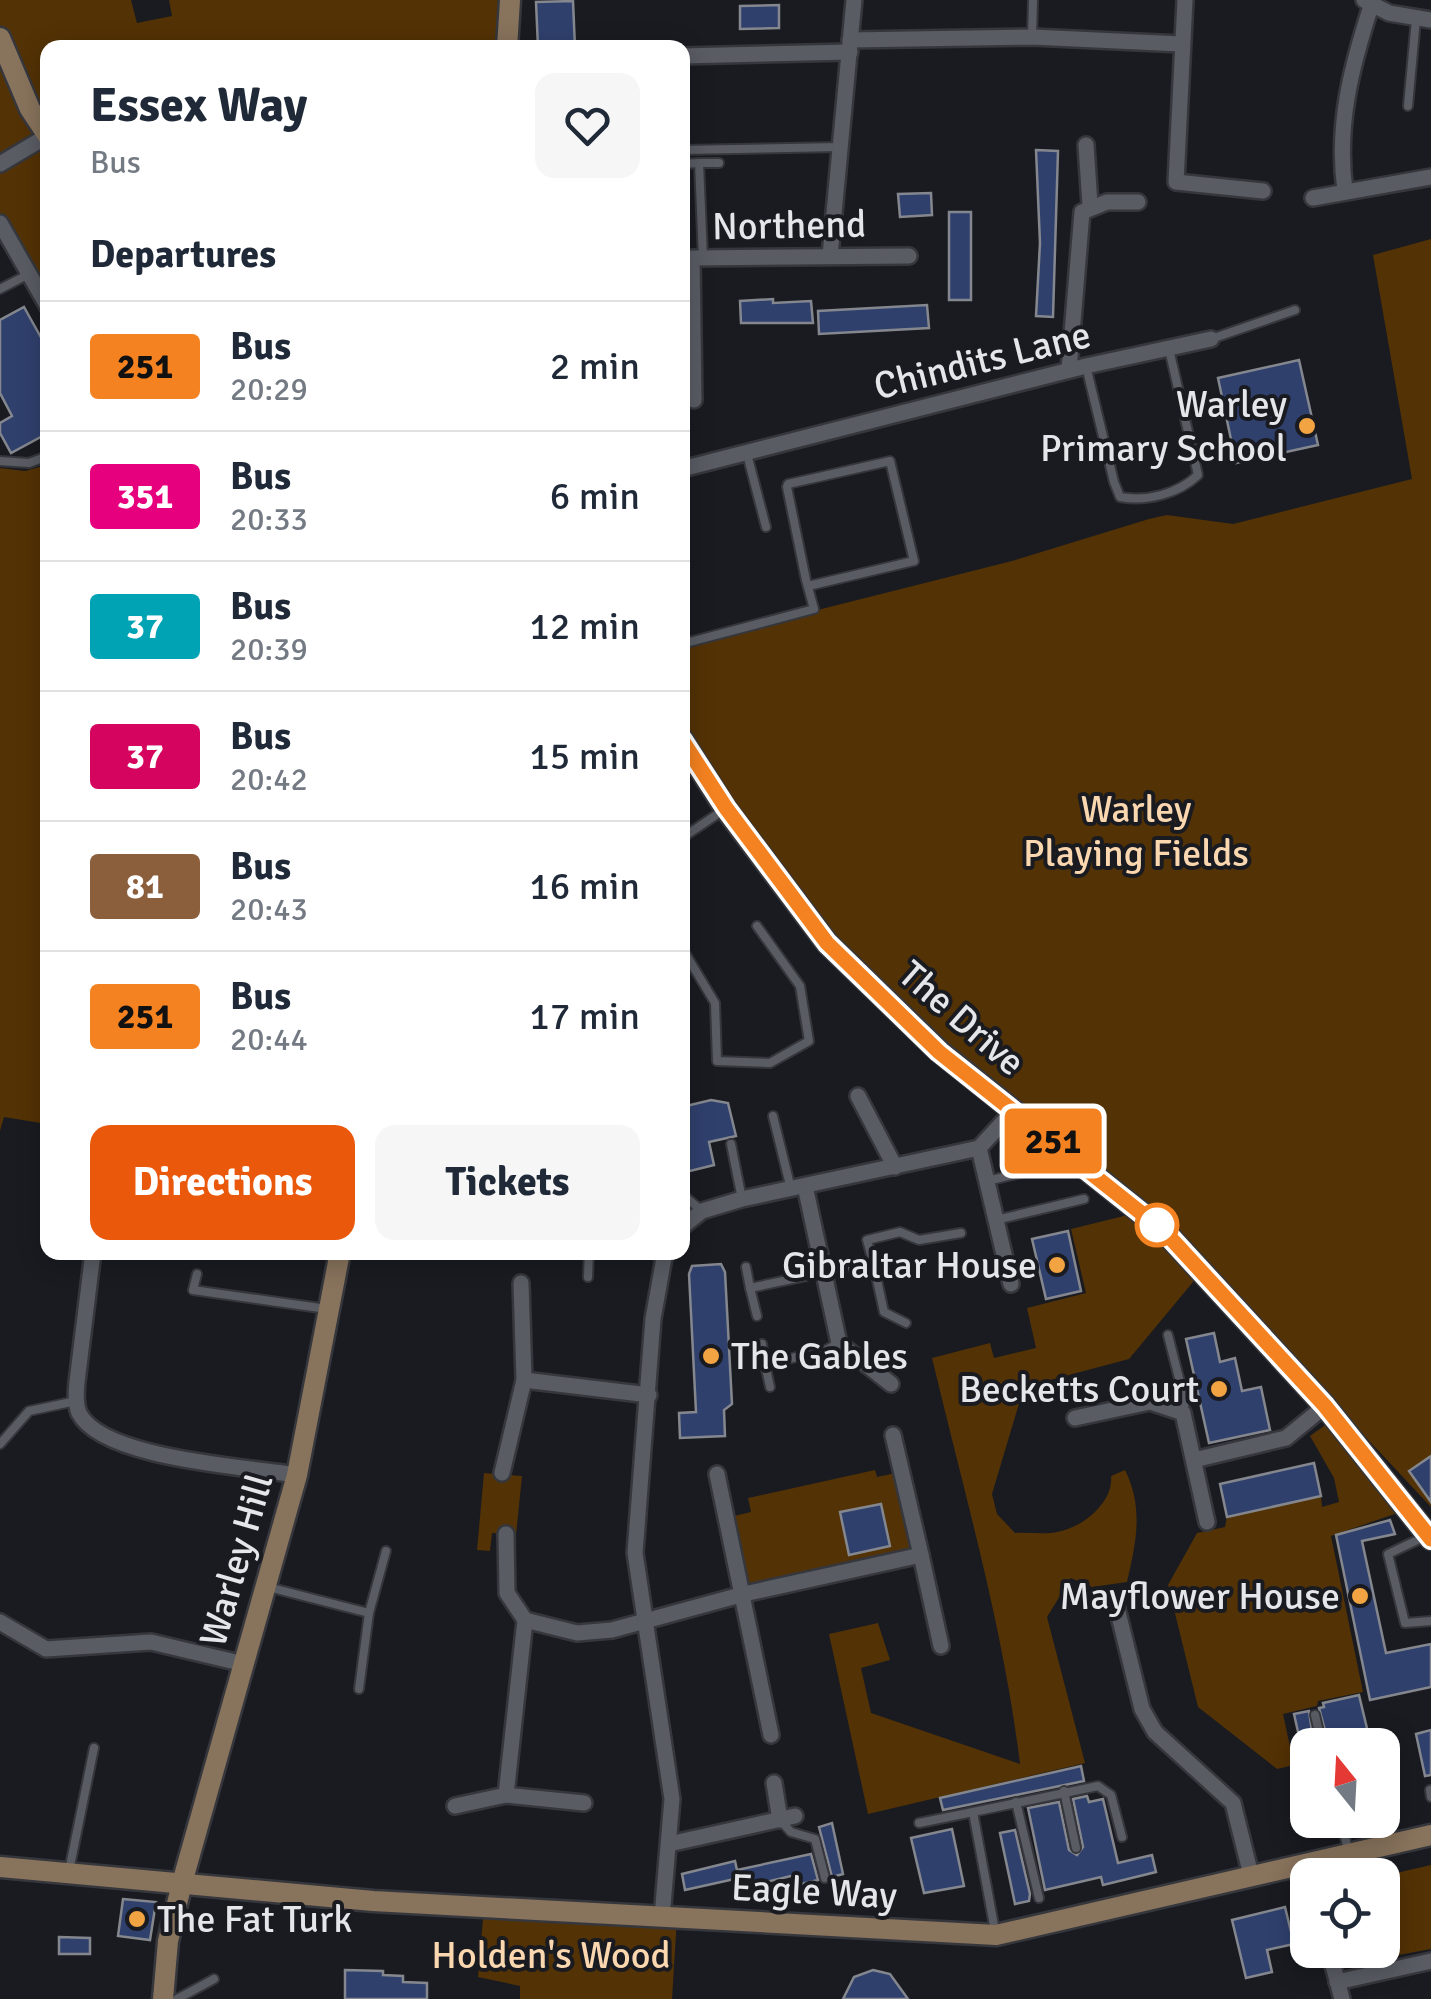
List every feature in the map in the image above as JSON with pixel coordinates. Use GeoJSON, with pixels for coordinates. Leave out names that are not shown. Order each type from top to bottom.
{"type":"FeatureCollection","features":[{"type":"Feature","properties":{"kind":"street"},"geometry":{"type":"LineString","coordinates":[[507,40],[510,0]]}},
{"type":"Feature","properties":{"kind":"street"},"geometry":{"type":"LineString","coordinates":[[830,256],[854,0]]}},
{"type":"Feature","properties":{"kind":"street"},"geometry":{"type":"LineString","coordinates":[[1186,0],[1176,182],[1263,191]]}},
{"type":"Feature","properties":{"kind":"street"},"geometry":{"type":"LineString","coordinates":[[1345,191],[1342,148],[1348,77],[1368,3],[1424,20]]}},
{"type":"Feature","properties":{"kind":"street"},"geometry":{"type":"LineString","coordinates":[[690,56],[1032,37],[1182,44]]}},
{"type":"Feature","properties":{"kind":"street"},"geometry":{"type":"LineString","coordinates":[[0,38],[40,124]]}},
{"type":"Feature","properties":{"kind":"street"},"geometry":{"type":"LineString","coordinates":[[0,164],[40,140]]}},
{"type":"Feature","properties":{"kind":"street"},"geometry":{"type":"LineString","coordinates":[[1069,370],[1078,224],[1090,205],[1086,145]]}},
{"type":"Feature","properties":{"kind":"street"},"geometry":{"type":"LineString","coordinates":[[1312,198],[1431,177]]}},
{"type":"Feature","properties":{"kind":"street"},"geometry":{"type":"LineString","coordinates":[[1090,205],[1138,202]]}},
{"type":"Feature","properties":{"kind":"street"},"geometry":{"type":"LineString","coordinates":[[0,223],[40,293]]}},
{"type":"Feature","properties":{"kind":"street","name":"Northend"},"geometry":{"type":"LineString","coordinates":[[690,270],[692,258],[910,256]]}},
{"type":"Feature","properties":{"kind":"street","name":"Northend"},"geometry":{"type":"LineString","coordinates":[[690,301],[694,400]]}},
{"type":"Feature","properties":{"kind":"street","name":"Chindits Lane"},"geometry":{"type":"LineString","coordinates":[[690,467],[1069,370],[1211,339]]}},
{"type":"Feature","properties":{"kind":"street","name":"The Drive"},"geometry":{"type":"LineString","coordinates":[[690,752],[726,808],[827,943],[939,1052],[1165,1232],[1325,1406],[1430,1537]]}},
{"type":"Feature","properties":{"kind":"street"},"geometry":{"type":"LineString","coordinates":[[858,1096],[895,1167]]}},
{"type":"Feature","properties":{"kind":"street"},"geometry":{"type":"LineString","coordinates":[[690,1221],[702,1211],[742,1199],[979,1148],[1015,1109]]}},
{"type":"Feature","properties":{"kind":"street"},"geometry":{"type":"LineString","coordinates":[[979,1148],[1011,1284]]}},
{"type":"Feature","properties":{"kind":"street"},"geometry":{"type":"LineString","coordinates":[[798,1187],[839,1343],[891,1384]]}},
{"type":"Feature","properties":{"kind":"street"},"geometry":{"type":"LineString","coordinates":[[93,1260],[76,1401],[86,1423],[120,1446],[296,1476]]}},
{"type":"Feature","properties":{"kind":"street","name":"Warley Hill"},"geometry":{"type":"LineString","coordinates":[[163,1999],[168,1940],[296,1476],[339,1260]]}},
{"type":"Feature","properties":{"kind":"street"},"geometry":{"type":"LineString","coordinates":[[662,1918],[672,1799],[636,1552],[653,1319],[663,1260]]}},
{"type":"Feature","properties":{"kind":"street"},"geometry":{"type":"LineString","coordinates":[[502,1473],[524,1380],[522,1283]]}},
{"type":"Feature","properties":{"kind":"street"},"geometry":{"type":"LineString","coordinates":[[524,1380],[649,1395]]}},
{"type":"Feature","properties":{"kind":"street"},"geometry":{"type":"LineString","coordinates":[[1075,1418],[1150,1402],[1183,1413],[1208,1522]]}},
{"type":"Feature","properties":{"kind":"street"},"geometry":{"type":"LineString","coordinates":[[1194,1460],[1286,1438],[1325,1406]]}},
{"type":"Feature","properties":{"kind":"street"},"geometry":{"type":"LineString","coordinates":[[892,1435],[941,1646]]}},
{"type":"Feature","properties":{"kind":"street"},"geometry":{"type":"LineString","coordinates":[[717,1474],[771,1735]]}},
{"type":"Feature","properties":{"kind":"street"},"geometry":{"type":"LineString","coordinates":[[506,1534],[507,1593],[524,1620],[506,1795]]}},
{"type":"Feature","properties":{"kind":"street"},"geometry":{"type":"LineString","coordinates":[[524,1620],[577,1633],[644,1622],[744,1594],[922,1555]]}},
{"type":"Feature","properties":{"kind":"street"},"geometry":{"type":"LineString","coordinates":[[1117,1608],[1142,1708],[1155,1732],[1233,1803],[1251,1875]]}},
{"type":"Feature","properties":{"kind":"street"},"geometry":{"type":"LineString","coordinates":[[0,1622],[46,1649],[150,1642],[244,1664]]}},
{"type":"Feature","properties":{"kind":"street"},"geometry":{"type":"LineString","coordinates":[[670,1844],[788,1818],[774,1783]]}},
{"type":"Feature","properties":{"kind":"street"},"geometry":{"type":"LineString","coordinates":[[455,1806],[506,1795],[584,1804]]}},
{"type":"Feature","properties":{"kind":"street","name":"Eagle Way"},"geometry":{"type":"LineString","coordinates":[[1338,1858],[1431,1835]]}},
{"type":"Feature","properties":{"kind":"street","name":"Eagle Way"},"geometry":{"type":"LineString","coordinates":[[0,1867],[373,1902],[996,1936],[1251,1875],[1290,1871]]}},
{"type":"Feature","properties":{"kind":"street"},"geometry":{"type":"LineString","coordinates":[[1340,1991],[1431,1961]]}},
{"type":"Feature","properties":{"kind":"street"},"geometry":{"type":"LineString","coordinates":[[166,1974],[174,1999]]}},
{"type":"Feature","properties":{"kind":"lane"},"geometry":{"type":"LineString","coordinates":[[1032,0],[1032,37]]}},
{"type":"Feature","properties":{"kind":"lane"},"geometry":{"type":"LineString","coordinates":[[1408,106],[1424,20]]}},
{"type":"Feature","properties":{"kind":"lane"},"geometry":{"type":"LineString","coordinates":[[690,150],[839,146]]}},
{"type":"Feature","properties":{"kind":"lane"},"geometry":{"type":"LineString","coordinates":[[690,164],[719,162]]}},
{"type":"Feature","properties":{"kind":"lane"},"geometry":{"type":"LineString","coordinates":[[700,163],[702,258]]}},
{"type":"Feature","properties":{"kind":"lane"},"geometry":{"type":"LineString","coordinates":[[0,290],[29,274]]}},
{"type":"Feature","properties":{"kind":"lane","name":"Chindits Lane"},"geometry":{"type":"LineString","coordinates":[[1211,339],[1295,310]]}},
{"type":"Feature","properties":{"kind":"lane"},"geometry":{"type":"LineString","coordinates":[[1086,366],[1114,482],[1120,497],[1137,500],[1187,486],[1198,476],[1169,349]]}},
{"type":"Feature","properties":{"kind":"lane"},"geometry":{"type":"LineString","coordinates":[[747,454],[766,527]]}},
{"type":"Feature","properties":{"kind":"lane"},"geometry":{"type":"LineString","coordinates":[[0,461],[28,463],[40,459]]}},
{"type":"Feature","properties":{"kind":"lane"},"geometry":{"type":"LineString","coordinates":[[690,642],[814,609],[808,586],[788,484],[890,461],[914,561],[808,586]]}},
{"type":"Feature","properties":{"kind":"lane"},"geometry":{"type":"LineString","coordinates":[[690,833],[726,808]]}},
{"type":"Feature","properties":{"kind":"lane"},"geometry":{"type":"LineString","coordinates":[[690,961],[715,1003],[717,1061],[770,1063],[809,1041],[800,986],[758,926]]}},
{"type":"Feature","properties":{"kind":"lane"},"geometry":{"type":"LineString","coordinates":[[774,1116],[798,1187]]}},
{"type":"Feature","properties":{"kind":"lane"},"geometry":{"type":"LineString","coordinates":[[731,1144],[742,1199]]}},
{"type":"Feature","properties":{"kind":"lane"},"geometry":{"type":"LineString","coordinates":[[987,1181],[1063,1163]]}},
{"type":"Feature","properties":{"kind":"lane"},"geometry":{"type":"LineString","coordinates":[[996,1220],[1084,1199]]}},
{"type":"Feature","properties":{"kind":"lane"},"geometry":{"type":"LineString","coordinates":[[690,1201],[702,1211]]}},
{"type":"Feature","properties":{"kind":"lane"},"geometry":{"type":"LineString","coordinates":[[906,1323],[884,1312],[868,1240],[900,1232],[919,1240],[961,1233]]}},
{"type":"Feature","properties":{"kind":"lane"},"geometry":{"type":"LineString","coordinates":[[588,1276],[589,1260]]}},
{"type":"Feature","properties":{"kind":"lane"},"geometry":{"type":"LineString","coordinates":[[750,1288],[873,1262]]}},
{"type":"Feature","properties":{"kind":"lane"},"geometry":{"type":"LineString","coordinates":[[746,1267],[756,1316]]}},
{"type":"Feature","properties":{"kind":"lane"},"geometry":{"type":"LineString","coordinates":[[197,1274],[193,1290],[331,1310]]}},
{"type":"Feature","properties":{"kind":"lane"},"geometry":{"type":"LineString","coordinates":[[1168,1335],[1185,1402],[1183,1413]]}},
{"type":"Feature","properties":{"kind":"lane"},"geometry":{"type":"LineString","coordinates":[[766,1364],[824,1351],[839,1343]]}},
{"type":"Feature","properties":{"kind":"lane"},"geometry":{"type":"LineString","coordinates":[[762,1344],[770,1387]]}},
{"type":"Feature","properties":{"kind":"lane"},"geometry":{"type":"LineString","coordinates":[[0,1444],[29,1412],[76,1401]]}},
{"type":"Feature","properties":{"kind":"lane"},"geometry":{"type":"LineString","coordinates":[[1430,1537],[1388,1554],[1405,1624],[1431,1621]]}},
{"type":"Feature","properties":{"kind":"lane"},"geometry":{"type":"LineString","coordinates":[[359,1689],[369,1613],[386,1552]]}},
{"type":"Feature","properties":{"kind":"lane"},"geometry":{"type":"LineString","coordinates":[[268,1587],[369,1613]]}},
{"type":"Feature","properties":{"kind":"lane"},"geometry":{"type":"LineString","coordinates":[[1315,1715],[1318,1728]]}},
{"type":"Feature","properties":{"kind":"lane"},"geometry":{"type":"LineString","coordinates":[[70,1871],[94,1748]]}},
{"type":"Feature","properties":{"kind":"lane"},"geometry":{"type":"LineString","coordinates":[[920,1823],[1098,1786],[1110,1796],[1122,1837]]}},
{"type":"Feature","properties":{"kind":"lane"},"geometry":{"type":"LineString","coordinates":[[1064,1791],[1076,1848]]}},
{"type":"Feature","properties":{"kind":"lane"},"geometry":{"type":"LineString","coordinates":[[1016,1802],[1039,1898]]}},
{"type":"Feature","properties":{"kind":"lane"},"geometry":{"type":"LineString","coordinates":[[973,1812],[996,1936]]}},
{"type":"Feature","properties":{"kind":"lane"},"geometry":{"type":"LineString","coordinates":[[788,1818],[790,1832],[816,1839],[824,1878]]}},
{"type":"Feature","properties":{"kind":"lane"},"geometry":{"type":"LineString","coordinates":[[1345,1838],[1349,1854]]}},
{"type":"Feature","properties":{"kind":"lane"},"geometry":{"type":"LineString","coordinates":[[174,1999],[214,1979]]}},
{"type":"Feature","properties":{"kind":"green space"},"geometry":{"type":"Polygon","coordinates":[[[0,0],[131,0],[137,23],[172,16],[169,0],[510,0],[507,40],[40,40],[40,294],[0,223],[0,0]]]}},
{"type":"Feature","properties":{"kind":"green space","name":"Warley Playing Fields"},"geometry":{"type":"Polygon","coordinates":[[[1431,239],[1431,1507],[1170,1228],[1203,1270],[1129,1359],[1024,1387],[992,1494],[997,1514],[1015,1533],[1047,1533],[1067,1530],[1094,1512],[1107,1495],[1111,1476],[1125,1470],[1131,1484],[1136,1526],[1127,1582],[1092,1587],[1071,1578],[1047,1617],[1085,1763],[868,1814],[829,1634],[878,1623],[890,1660],[861,1668],[871,1713],[1020,1764],[993,1610],[932,1358],[990,1343],[994,1358],[1036,1348],[1027,1308],[1086,1293],[1071,1229],[1140,1212],[827,943],[690,750],[690,642],[1012,561],[1149,519],[1167,515],[1233,524],[1412,479],[1373,255],[1431,239]]]}},
{"type":"Feature","properties":{"kind":"green space"},"geometry":{"type":"Polygon","coordinates":[[[40,467],[40,1123],[4,1117],[0,1131],[0,468],[25,471],[40,467]]]}},
{"type":"Feature","properties":{"kind":"green space"},"geometry":{"type":"Polygon","coordinates":[[[1335,1418],[1409,1509],[1331,1536],[1363,1692],[1318,1701],[1317,1706],[1283,1714],[1290,1766],[1277,1769],[1198,1707],[1168,1585],[1197,1533],[1225,1527],[1227,1517],[1321,1496],[1322,1507],[1339,1502],[1334,1478],[1310,1436],[1335,1418]]]}},
{"type":"Feature","properties":{"kind":"green space"},"geometry":{"type":"Polygon","coordinates":[[[875,1470],[877,1477],[896,1473],[916,1550],[749,1586],[734,1516],[751,1512],[748,1498],[875,1470]],[[880,1504],[841,1512],[890,1546],[880,1504]]]}},
{"type":"Feature","properties":{"kind":"green space"},"geometry":{"type":"Polygon","coordinates":[[[484,1473],[522,1476],[516,1535],[492,1533],[490,1551],[477,1550],[484,1473]]]}},
{"type":"Feature","properties":{"kind":"green space"},"geometry":{"type":"Polygon","coordinates":[[[1431,1865],[1431,1949],[1400,1955],[1400,1872],[1431,1865]]]}},
{"type":"Feature","properties":{"kind":"green space","name":"Holden's Wood"},"geometry":{"type":"Polygon","coordinates":[[[484,1907],[677,1918],[672,1999],[520,1999],[520,1986],[478,1977],[484,1907]]]}},
{"type":"Feature","properties":{"kind":"building"},"geometry":{"type":"Polygon","coordinates":[[[573,1],[575,40],[538,40],[536,2],[573,1]]]}},
{"type":"Feature","properties":{"kind":"building"},"geometry":{"type":"Polygon","coordinates":[[[779,5],[779,28],[740,29],[740,6],[779,5]]]}},
{"type":"Feature","properties":{"kind":"building"},"geometry":{"type":"Polygon","coordinates":[[[1036,150],[1058,151],[1053,317],[1036,316],[1040,243],[1036,150]]]}},
{"type":"Feature","properties":{"kind":"building"},"geometry":{"type":"Polygon","coordinates":[[[931,193],[932,215],[900,217],[898,194],[931,193]]]}},
{"type":"Feature","properties":{"kind":"building"},"geometry":{"type":"Polygon","coordinates":[[[949,212],[971,212],[971,300],[949,300],[949,212]]]}},
{"type":"Feature","properties":{"kind":"building"},"geometry":{"type":"Polygon","coordinates":[[[773,299],[773,303],[811,301],[813,323],[741,323],[740,301],[773,299]]]}},
{"type":"Feature","properties":{"kind":"building"},"geometry":{"type":"Polygon","coordinates":[[[927,305],[929,328],[819,334],[818,311],[927,305]]]}},
{"type":"Feature","properties":{"kind":"building"},"geometry":{"type":"Polygon","coordinates":[[[24,307],[40,336],[40,437],[11,453],[0,433],[0,423],[12,416],[0,393],[0,320],[24,307]]]}},
{"type":"Feature","properties":{"kind":"building"},"geometry":{"type":"Polygon","coordinates":[[[1299,360],[1318,445],[1236,463],[1218,378],[1299,360]]]}},
{"type":"Feature","properties":{"kind":"building"},"geometry":{"type":"Polygon","coordinates":[[[711,1100],[728,1103],[736,1136],[709,1142],[714,1165],[690,1171],[690,1105],[711,1100]]]}},
{"type":"Feature","properties":{"kind":"building","name":"Gibraltar House"},"geometry":{"type":"Polygon","coordinates":[[[1068,1231],[1081,1291],[1046,1299],[1032,1239],[1068,1231]]]}},
{"type":"Feature","properties":{"kind":"building","name":"The Gables"},"geometry":{"type":"Polygon","coordinates":[[[721,1264],[725,1272],[732,1404],[724,1410],[725,1436],[680,1438],[679,1413],[696,1412],[689,1274],[692,1266],[721,1264]]]}},
{"type":"Feature","properties":{"kind":"building","name":"Becketts Court"},"geometry":{"type":"Polygon","coordinates":[[[1214,1333],[1220,1362],[1235,1358],[1242,1391],[1261,1387],[1270,1430],[1209,1443],[1186,1339],[1214,1333]]]}},
{"type":"Feature","properties":{"kind":"building"},"geometry":{"type":"Polygon","coordinates":[[[1431,1456],[1431,1502],[1409,1471],[1431,1456]]]}},
{"type":"Feature","properties":{"kind":"building","name":"Becketts Court"},"geometry":{"type":"Polygon","coordinates":[[[1314,1463],[1321,1496],[1227,1517],[1220,1484],[1314,1463]]]}},
{"type":"Feature","properties":{"kind":"building"},"geometry":{"type":"Polygon","coordinates":[[[881,1504],[890,1546],[849,1555],[840,1512],[881,1504]]]}},
{"type":"Feature","properties":{"kind":"building","name":"Mayflower House"},"geometry":{"type":"Polygon","coordinates":[[[1390,1520],[1395,1534],[1362,1541],[1386,1653],[1431,1644],[1431,1687],[1370,1700],[1336,1535],[1390,1520]]]}},
{"type":"Feature","properties":{"kind":"building"},"geometry":{"type":"Polygon","coordinates":[[[1359,1695],[1367,1728],[1324,1728],[1319,1708],[1324,1707],[1323,1703],[1359,1695]]]}},
{"type":"Feature","properties":{"kind":"building"},"geometry":{"type":"Polygon","coordinates":[[[1309,1711],[1312,1728],[1297,1728],[1294,1714],[1309,1711]]]}},
{"type":"Feature","properties":{"kind":"building"},"geometry":{"type":"Polygon","coordinates":[[[1431,1730],[1431,1775],[1425,1776],[1416,1734],[1431,1730]]]}},
{"type":"Feature","properties":{"kind":"building"},"geometry":{"type":"Polygon","coordinates":[[[1081,1766],[1084,1781],[943,1810],[940,1798],[1081,1766]]]}},
{"type":"Feature","properties":{"kind":"building"},"geometry":{"type":"Polygon","coordinates":[[[1087,1796],[1089,1802],[1103,1799],[1118,1863],[1152,1855],[1156,1872],[1103,1885],[1101,1877],[1045,1890],[1028,1808],[1059,1802],[1069,1850],[1077,1855],[1083,1847],[1073,1799],[1087,1796]]]}},
{"type":"Feature","properties":{"kind":"building"},"geometry":{"type":"Polygon","coordinates":[[[832,1823],[843,1874],[832,1877],[819,1827],[832,1823]]]}},
{"type":"Feature","properties":{"kind":"building"},"geometry":{"type":"Polygon","coordinates":[[[952,1829],[964,1886],[924,1893],[911,1838],[952,1829]]]}},
{"type":"Feature","properties":{"kind":"building"},"geometry":{"type":"Polygon","coordinates":[[[1015,1830],[1030,1894],[1029,1901],[1015,1904],[1000,1833],[1015,1830]]]}},
{"type":"Feature","properties":{"kind":"building"},"geometry":{"type":"Polygon","coordinates":[[[811,1854],[818,1880],[797,1885],[795,1875],[741,1888],[739,1878],[685,1890],[682,1874],[735,1861],[737,1870],[811,1854]]]}},
{"type":"Feature","properties":{"kind":"building","name":"The Fat Turk"},"geometry":{"type":"Polygon","coordinates":[[[123,1899],[156,1902],[150,1940],[118,1936],[123,1899]]]}},
{"type":"Feature","properties":{"kind":"building"},"geometry":{"type":"Polygon","coordinates":[[[1285,1907],[1290,1945],[1267,1950],[1272,1972],[1246,1978],[1232,1920],[1285,1907]]]}},
{"type":"Feature","properties":{"kind":"building"},"geometry":{"type":"Polygon","coordinates":[[[59,1937],[90,1938],[90,1954],[59,1954],[59,1937]]]}},
{"type":"Feature","properties":{"kind":"building"},"geometry":{"type":"Polygon","coordinates":[[[345,1970],[383,1971],[383,1975],[403,1976],[403,1982],[427,1983],[427,1999],[345,1999],[345,1970]]]}},
{"type":"Feature","properties":{"kind":"building"},"geometry":{"type":"Polygon","coordinates":[[[873,1970],[890,1974],[908,1999],[843,1999],[854,1977],[873,1970]]]}},
{"type":"Feature","properties":{"kind":"bus line","name":"251"},"geometry":{"type":"LineString","coordinates":[[690,752],[726,808],[827,943],[939,1052],[1165,1232],[1325,1406],[1431,1539]]}},
{"type":"Feature","properties":{"kind":"place","name":"Warley Primary School"},"geometry":{"type":"Point","coordinates":[1307,426]}},
{"type":"Feature","properties":{"kind":"place","name":"Gibraltar House"},"geometry":{"type":"Point","coordinates":[1057,1265]}},
{"type":"Feature","properties":{"kind":"place","name":"The Gables"},"geometry":{"type":"Point","coordinates":[711,1356]}},
{"type":"Feature","properties":{"kind":"place","name":"Becketts Court"},"geometry":{"type":"Point","coordinates":[1219,1389]}},
{"type":"Feature","properties":{"kind":"place","name":"Mayflower House"},"geometry":{"type":"Point","coordinates":[1360,1596]}},
{"type":"Feature","properties":{"kind":"place","name":"The Fat Turk"},"geometry":{"type":"Point","coordinates":[137,1919]}}]}
